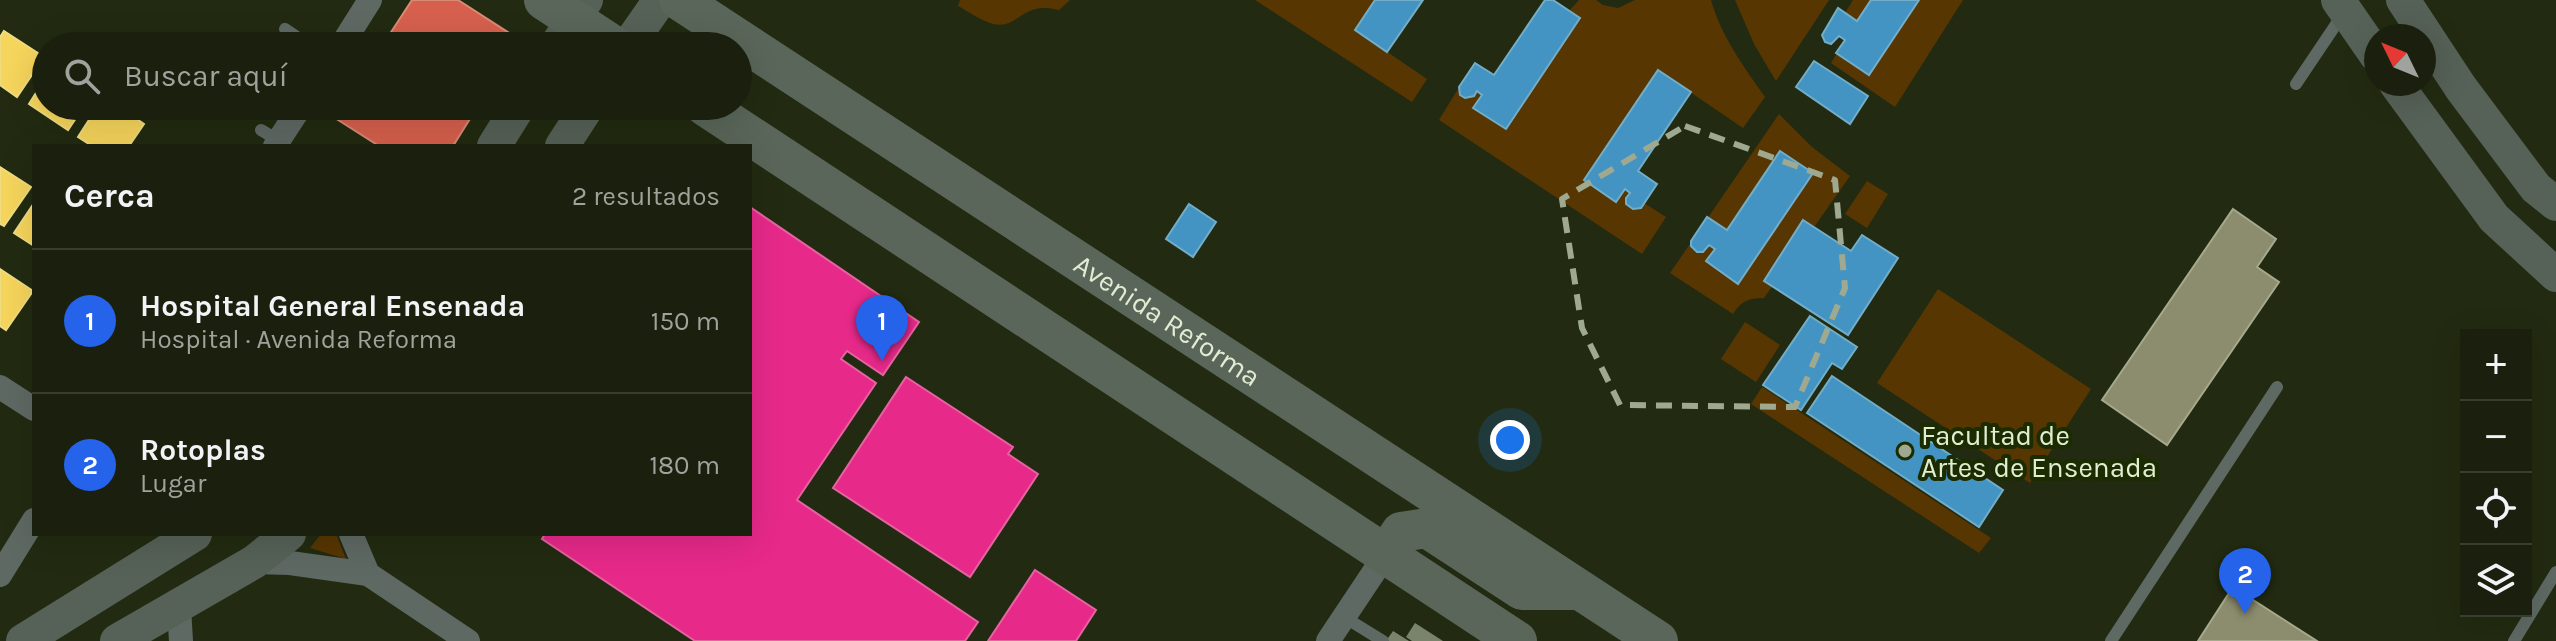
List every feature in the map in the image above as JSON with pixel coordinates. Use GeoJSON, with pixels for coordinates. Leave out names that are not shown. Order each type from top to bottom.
{"type":"FeatureCollection","features":[{"type":"Feature","properties":{"kind":"highway","name":"Avenida Reforma"},"geometry":{"type":"LineString","coordinates":[[679,0],[728,32]]}},
{"type":"Feature","properties":{"kind":"highway"},"geometry":{"type":"LineString","coordinates":[[565,16],[591,32]]}},
{"type":"Feature","properties":{"kind":"highway","name":"Avenida Reforma"},"geometry":{"type":"LineString","coordinates":[[752,48],[1658,641]]}},
{"type":"Feature","properties":{"kind":"highway"},"geometry":{"type":"LineString","coordinates":[[726,120],[1386,554],[1508,639]]}},
{"type":"Feature","properties":{"kind":"highway"},"geometry":{"type":"LineString","coordinates":[[1386,554],[1401,532],[1427,528],[1522,590],[1579,590]]}},
{"type":"Feature","properties":{"kind":"main road"},"geometry":{"type":"LineString","coordinates":[[638,32],[660,0]]}},
{"type":"Feature","properties":{"kind":"main road"},"geometry":{"type":"LineString","coordinates":[[2403,0],[2461,88],[2536,188],[2556,204]]}},
{"type":"Feature","properties":{"kind":"main road"},"geometry":{"type":"LineString","coordinates":[[2342,6],[2364,38]]}},
{"type":"Feature","properties":{"kind":"main road"},"geometry":{"type":"LineString","coordinates":[[2405,96],[2494,218],[2556,275]]}},
{"type":"Feature","properties":{"kind":"main road"},"geometry":{"type":"LineString","coordinates":[[495,144],[510,120]]}},
{"type":"Feature","properties":{"kind":"main road"},"geometry":{"type":"LineString","coordinates":[[563,144],[579,120]]}},
{"type":"Feature","properties":{"kind":"main road"},"geometry":{"type":"LineString","coordinates":[[23,641],[192,536]]}},
{"type":"Feature","properties":{"kind":"main road"},"geometry":{"type":"LineString","coordinates":[[117,641],[180,624],[286,536]]}},
{"type":"Feature","properties":{"kind":"street"},"geometry":{"type":"LineString","coordinates":[[350,32],[370,0]]}},
{"type":"Feature","properties":{"kind":"street"},"geometry":{"type":"LineString","coordinates":[[271,139],[288,120]]}},
{"type":"Feature","properties":{"kind":"street"},"geometry":{"type":"LineString","coordinates":[[0,387],[32,408]]}},
{"type":"Feature","properties":{"kind":"street"},"geometry":{"type":"LineString","coordinates":[[0,575],[32,523]]}},
{"type":"Feature","properties":{"kind":"street"},"geometry":{"type":"LineString","coordinates":[[352,536],[368,574]]}},
{"type":"Feature","properties":{"kind":"street"},"geometry":{"type":"LineString","coordinates":[[1337,633],[1386,554]]}},
{"type":"Feature","properties":{"kind":"street"},"geometry":{"type":"LineString","coordinates":[[254,562],[290,563],[368,574],[468,641]]}},
{"type":"Feature","properties":{"kind":"lane"},"geometry":{"type":"LineString","coordinates":[[2296,84],[2342,6]]}},
{"type":"Feature","properties":{"kind":"lane"},"geometry":{"type":"LineString","coordinates":[[285,29],[289,32]]}},
{"type":"Feature","properties":{"kind":"lane"},"geometry":{"type":"LineString","coordinates":[[2111,641],[2277,387]]}},
{"type":"Feature","properties":{"kind":"lane"},"geometry":{"type":"LineString","coordinates":[[2514,641],[2556,572]]}},
{"type":"Feature","properties":{"kind":"lane"},"geometry":{"type":"LineString","coordinates":[[1337,633],[1370,641]]}},
{"type":"Feature","properties":{"kind":"lane"},"geometry":{"type":"LineString","coordinates":[[1337,633],[1383,641]]}},
{"type":"Feature","properties":{"kind":"highlighted area"},"geometry":{"type":"Polygon","coordinates":[[[1685,126],[1835,180],[1845,288],[1795,407],[1620,405],[1582,328],[1562,199],[1685,126]]]}},
{"type":"Feature","properties":{"kind":"shaded area"},"geometry":{"type":"Polygon","coordinates":[[[960,0],[1070,0],[1059,10],[1036,9],[1002,25],[984,21],[958,6],[960,0]]]}},
{"type":"Feature","properties":{"kind":"shaded area"},"geometry":{"type":"Polygon","coordinates":[[[1255,0],[1375,0],[1355,30],[1427,79],[1412,102],[1255,0]]]}},
{"type":"Feature","properties":{"kind":"shaded area"},"geometry":{"type":"Polygon","coordinates":[[[1579,0],[1596,0],[1618,8],[1635,0],[1711,0],[1727,39],[1765,97],[1743,128],[1690,92],[1638,170],[1657,184],[1644,203],[1666,217],[1642,254],[1439,120],[1458,89],[1477,91],[1482,95],[1474,108],[1506,129],[1580,19],[1569,11],[1579,0]]]}},
{"type":"Feature","properties":{"kind":"shaded area"},"geometry":{"type":"Polygon","coordinates":[[[1735,0],[1829,0],[1776,81],[1754,44],[1735,0]]]}},
{"type":"Feature","properties":{"kind":"shaded area"},"geometry":{"type":"Polygon","coordinates":[[[1853,0],[1963,0],[1895,107],[1831,63],[1845,40],[1845,13],[1853,0]]]}},
{"type":"Feature","properties":{"kind":"shaded area"},"geometry":{"type":"Polygon","coordinates":[[[1779,114],[1812,147],[1850,176],[1764,298],[1746,301],[1733,314],[1670,273],[1779,114]]]}},
{"type":"Feature","properties":{"kind":"shaded area"},"geometry":{"type":"Polygon","coordinates":[[[1867,181],[1888,194],[1867,228],[1845,214],[1867,181]]]}},
{"type":"Feature","properties":{"kind":"shaded area"},"geometry":{"type":"Polygon","coordinates":[[[1938,289],[2091,389],[2030,483],[1877,383],[1938,289]]]}},
{"type":"Feature","properties":{"kind":"shaded area"},"geometry":{"type":"Polygon","coordinates":[[[1745,322],[1780,345],[1756,382],[1721,359],[1745,322]]]}},
{"type":"Feature","properties":{"kind":"shaded area"},"geometry":{"type":"Polygon","coordinates":[[[1762,387],[1991,538],[1979,553],[1751,404],[1762,387]]]}},
{"type":"Feature","properties":{"kind":"shaded area"},"geometry":{"type":"Polygon","coordinates":[[[319,536],[337,536],[346,559],[310,548],[319,536]]]}},
{"type":"Feature","properties":{"kind":"building: Viviendas"},"geometry":{"type":"Polygon","coordinates":[[[4,31],[32,49],[32,75],[17,97],[0,85],[0,37],[4,31]]]}},
{"type":"Feature","properties":{"kind":"building: Viviendas"},"geometry":{"type":"Polygon","coordinates":[[[53,120],[75,120],[68,130],[53,120]]]}},
{"type":"Feature","properties":{"kind":"building: Viviendas"},"geometry":{"type":"Polygon","coordinates":[[[89,120],[138,120],[144,124],[130,144],[89,144],[78,137],[89,120]]]}},
{"type":"Feature","properties":{"kind":"building: Viviendas"},"geometry":{"type":"Polygon","coordinates":[[[0,167],[31,187],[4,226],[0,224],[0,167]]]}},
{"type":"Feature","properties":{"kind":"building: Viviendas"},"geometry":{"type":"Polygon","coordinates":[[[32,206],[32,245],[14,233],[32,206]]]}},
{"type":"Feature","properties":{"kind":"building: Viviendas"},"geometry":{"type":"Polygon","coordinates":[[[0,269],[32,292],[6,330],[0,326],[0,269]]]}},
{"type":"Feature","properties":{"kind":"building: Comercios"},"geometry":{"type":"Polygon","coordinates":[[[412,0],[458,0],[508,32],[391,32],[412,0]]]}},
{"type":"Feature","properties":{"kind":"building: Comercios"},"geometry":{"type":"Polygon","coordinates":[[[338,120],[469,120],[454,144],[376,144],[338,120]]]}},
{"type":"Feature","properties":{"kind":"building: Escuelas"},"geometry":{"type":"Polygon","coordinates":[[[1375,0],[1423,0],[1387,52],[1355,30],[1375,0]]]}},
{"type":"Feature","properties":{"kind":"building: Escuelas"},"geometry":{"type":"Polygon","coordinates":[[[1545,0],[1553,0],[1580,18],[1506,129],[1473,108],[1482,95],[1477,91],[1474,96],[1465,98],[1460,95],[1459,87],[1475,63],[1494,75],[1545,0]]]}},
{"type":"Feature","properties":{"kind":"building: Escuelas"},"geometry":{"type":"Polygon","coordinates":[[[1871,0],[1919,0],[1869,75],[1836,53],[1845,40],[1839,36],[1831,44],[1825,42],[1822,35],[1838,8],[1857,21],[1871,0]]]}},
{"type":"Feature","properties":{"kind":"building: Escuelas"},"geometry":{"type":"Polygon","coordinates":[[[1814,61],[1868,96],[1850,124],[1796,87],[1814,61]]]}},
{"type":"Feature","properties":{"kind":"building: Escuelas"},"geometry":{"type":"Polygon","coordinates":[[[1658,70],[1691,92],[1638,171],[1657,184],[1641,208],[1633,209],[1626,204],[1630,193],[1625,189],[1616,202],[1584,180],[1658,70]]]}},
{"type":"Feature","properties":{"kind":"building: Escuelas"},"geometry":{"type":"Polygon","coordinates":[[[1780,151],[1813,173],[1738,284],[1706,261],[1715,249],[1709,245],[1703,252],[1697,252],[1691,241],[1707,217],[1727,230],[1780,151]]]}},
{"type":"Feature","properties":{"kind":"building: Escuelas"},"geometry":{"type":"Polygon","coordinates":[[[1189,204],[1216,222],[1193,257],[1166,239],[1189,204]]]}},
{"type":"Feature","properties":{"kind":"building: Escuelas"},"geometry":{"type":"Polygon","coordinates":[[[1803,220],[1851,251],[1862,235],[1898,258],[1848,335],[1764,281],[1803,220]]]}},
{"type":"Feature","properties":{"kind":"building: Escuelas"},"geometry":{"type":"Polygon","coordinates":[[[1810,316],[1857,347],[1842,369],[1832,363],[1801,410],[1763,385],[1810,316]]]}},
{"type":"Feature","properties":{"kind":"building: Escuelas","name":"Facultad de Artes de Ensenada"},"geometry":{"type":"Polygon","coordinates":[[[1832,376],[2003,490],[1979,527],[1807,413],[1832,376]]]}},
{"type":"Feature","properties":{"kind":"building: Salud"},"geometry":{"type":"Polygon","coordinates":[[[752,208],[919,322],[883,375],[847,351],[841,359],[876,383],[797,500],[978,622],[965,641],[695,641],[542,539],[544,536],[752,536],[752,208]]]}},
{"type":"Feature","properties":{"kind":"building: Salud"},"geometry":{"type":"Polygon","coordinates":[[[906,377],[1013,447],[1008,454],[1038,474],[970,577],[833,488],[906,377]]]}},
{"type":"Feature","properties":{"kind":"building: Salud"},"geometry":{"type":"Polygon","coordinates":[[[1035,570],[1096,610],[1076,641],[988,641],[1035,570]]]}},
{"type":"Feature","properties":{"kind":"building: Industria"},"geometry":{"type":"Polygon","coordinates":[[[2233,209],[2276,239],[2257,267],[2279,282],[2167,445],[2102,400],[2233,209]]]}},
{"type":"Feature","properties":{"kind":"building: Industria"},"geometry":{"type":"Polygon","coordinates":[[[2233,587],[2317,641],[2198,641],[2233,587]]]}},
{"type":"Feature","properties":{"kind":"building: Otros"},"geometry":{"type":"Polygon","coordinates":[[[1415,623],[1443,641],[1412,641],[1406,637],[1415,623]]]}},
{"type":"Feature","properties":{"kind":"building: Otros"},"geometry":{"type":"Polygon","coordinates":[[[1393,631],[1409,641],[1386,641],[1393,631]]]}},
{"type":"Feature","properties":{"kind":"place","name":"Hospital General Ensenada"},"geometry":{"type":"Point","coordinates":[882,361]}},
{"type":"Feature","properties":{"kind":"place","name":"Facultad de Artes de Ensenada"},"geometry":{"type":"Point","coordinates":[1905,451]}},
{"type":"Feature","properties":{"kind":"place","name":"Rotoplas"},"geometry":{"type":"Point","coordinates":[2245,614]}}]}
